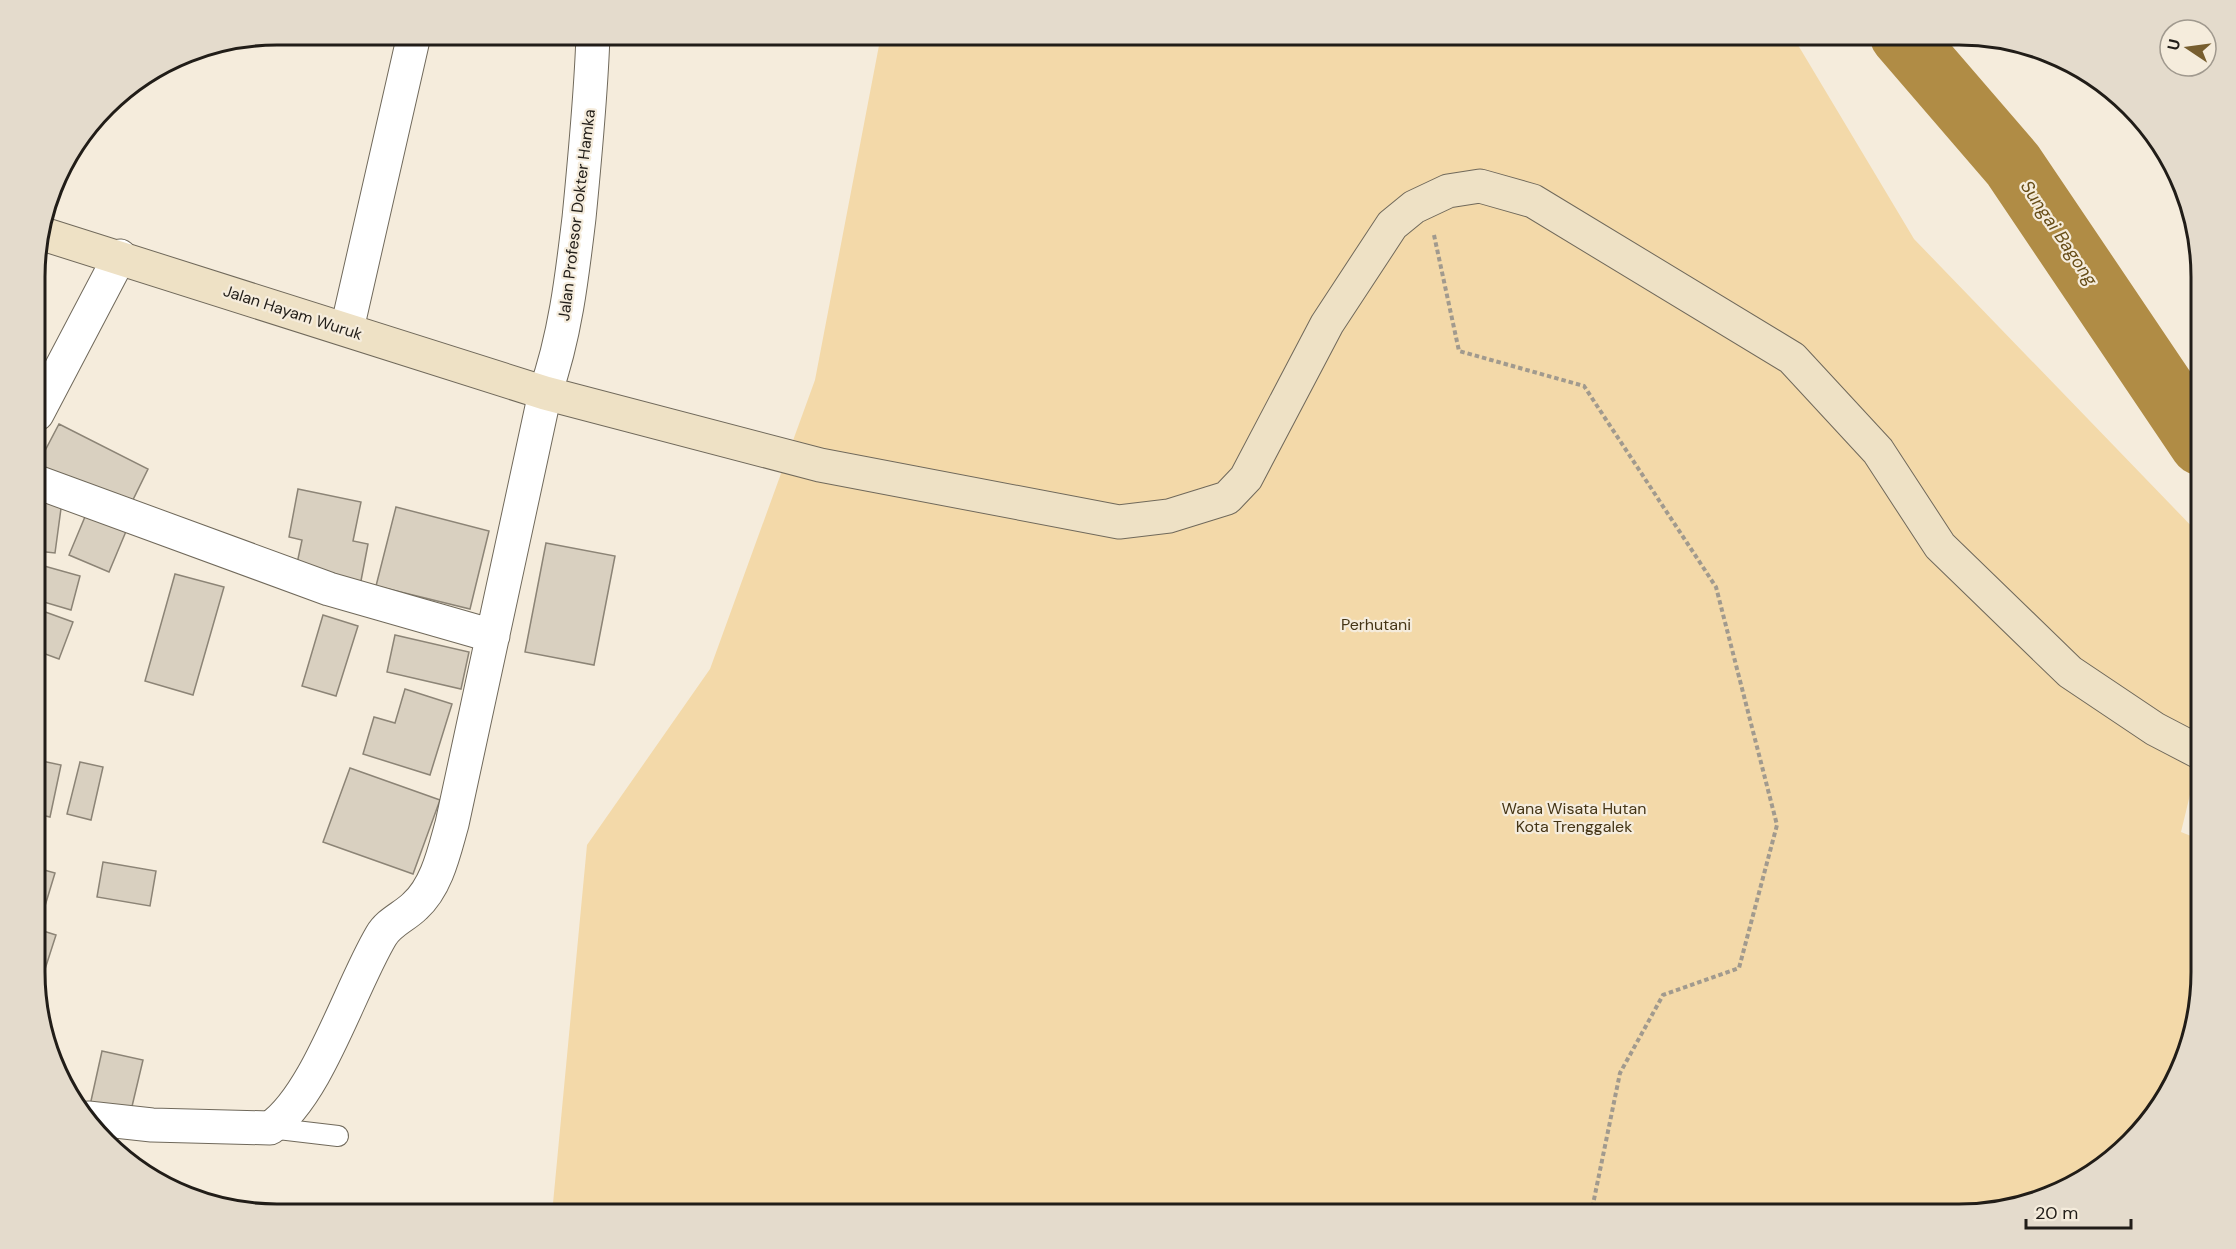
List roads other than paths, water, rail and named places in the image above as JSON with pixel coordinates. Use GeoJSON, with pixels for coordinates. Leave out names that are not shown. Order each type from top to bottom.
{"type":"FeatureCollection","features":[{"type":"Feature","properties":{"kind":"street"},"geometry":{"type":"LineString","coordinates":[[347,329],[412,45]]}},
{"type":"Feature","properties":{"kind":"street","name":"Jalan Profesor Dokter Hamka"},"geometry":{"type":"LineString","coordinates":[[270,1128],[286,1118],[303,1090],[383,933],[415,906],[429,888],[452,824],[545,393],[561,342],[573,266],[585,156],[592,45]]}},
{"type":"Feature","properties":{"kind":"street","name":"Jalan Hayam Wuruk"},"geometry":{"type":"LineString","coordinates":[[49,235],[120,256],[545,393],[832,467],[1119,522],[1169,516],[1227,498],[1246,478],[1334,314],[1392,225],[1429,198],[1448,191],[1480,186],[1533,201],[1792,358],[1878,451],[1940,546],[2004,609],[2070,672],[2155,729],[2191,748]]}},
{"type":"Feature","properties":{"kind":"street"},"geometry":{"type":"LineString","coordinates":[[45,399],[120,256]]}},
{"type":"Feature","properties":{"kind":"street"},"geometry":{"type":"LineString","coordinates":[[45,485],[329,589],[493,636]]}},
{"type":"Feature","properties":{"kind":"street"},"geometry":{"type":"LineString","coordinates":[[98,1119],[152,1125],[270,1128]]}},
{"type":"Feature","properties":{"kind":"lane"},"geometry":{"type":"LineString","coordinates":[[270,1128],[338,1136]]}},
{"type":"Feature","properties":{"kind":"waterway","name":"Sungai Bagong"},"geometry":{"type":"LineString","coordinates":[[1910,45],[2013,165],[2191,429]]}},
{"type":"Feature","properties":{"kind":"park label","name":"Perhutani"},"geometry":{"type":"Point","coordinates":[1376,624]}},
{"type":"Feature","properties":{"kind":"park label","name":"Wana Wisata Hutan Kota Trenggalek"},"geometry":{"type":"Point","coordinates":[1574,817]}}]}
